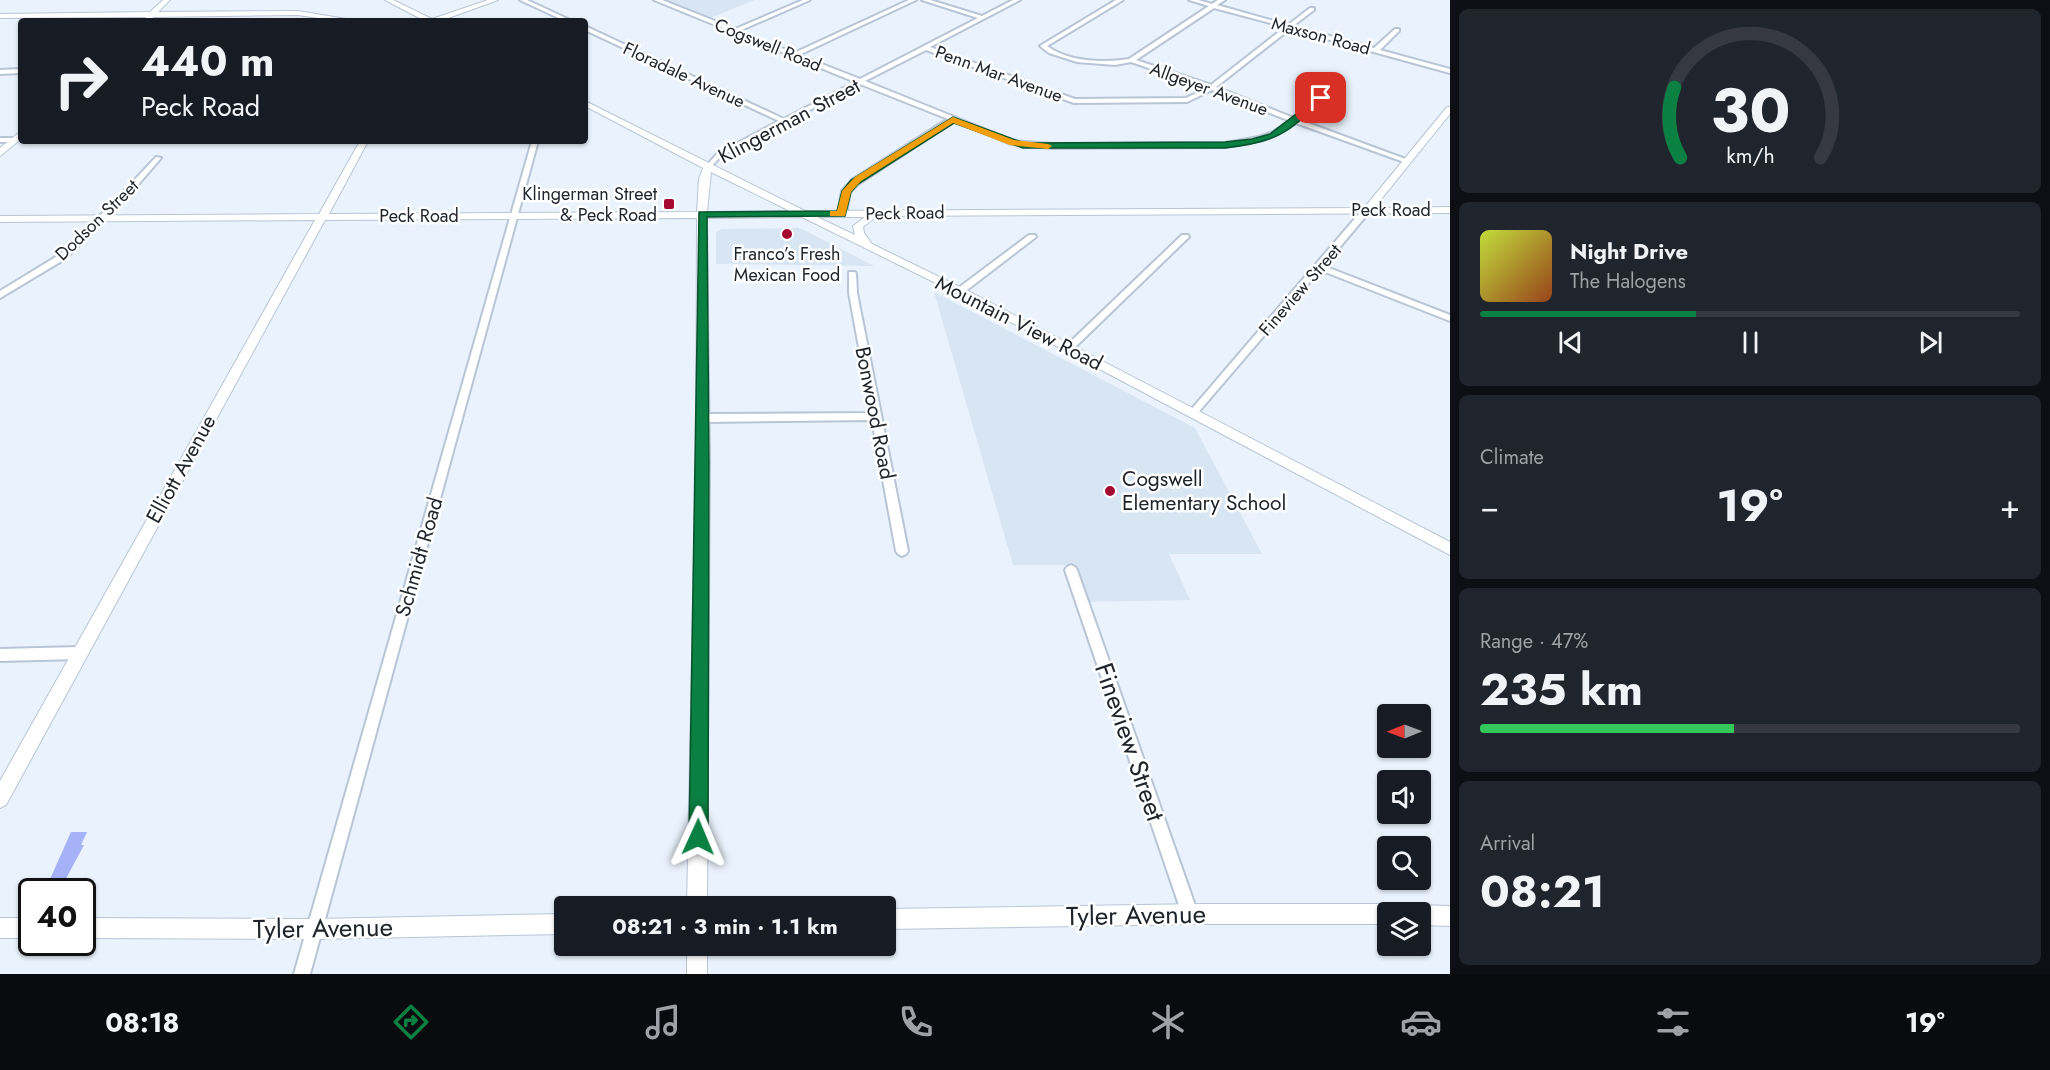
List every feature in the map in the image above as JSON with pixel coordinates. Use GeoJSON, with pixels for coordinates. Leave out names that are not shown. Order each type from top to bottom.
{"type":"FeatureCollection","features":[{"type":"Feature","properties":{"kind":"street"},"geometry":{"type":"LineString","coordinates":[[148,18],[167,0]]}},
{"type":"Feature","properties":{"kind":"street"},"geometry":{"type":"LineString","coordinates":[[388,0],[426,18]]}},
{"type":"Feature","properties":{"kind":"street"},"geometry":{"type":"LineString","coordinates":[[441,18],[495,0]]}},
{"type":"Feature","properties":{"kind":"street"},"geometry":{"type":"LineString","coordinates":[[524,0],[563,18]]}},
{"type":"Feature","properties":{"kind":"street","name":"Cogswell Road"},"geometry":{"type":"LineString","coordinates":[[657,0],[1013,143],[1052,147],[1240,144],[1273,136],[1295,121],[1338,81],[1334,76]]}},
{"type":"Feature","properties":{"kind":"street"},"geometry":{"type":"LineString","coordinates":[[735,31],[807,0]]}},
{"type":"Feature","properties":{"kind":"street"},"geometry":{"type":"LineString","coordinates":[[794,55],[913,0]]}},
{"type":"Feature","properties":{"kind":"street"},"geometry":{"type":"LineString","coordinates":[[925,0],[982,18]]}},
{"type":"Feature","properties":{"kind":"street","name":"Klingerman Street"},"geometry":{"type":"LineString","coordinates":[[698,896],[703,418],[702,214],[704,179],[708,167],[719,155],[1017,0]]}},
{"type":"Feature","properties":{"kind":"street","name":"Allgeyer Avenue"},"geometry":{"type":"LineString","coordinates":[[1120,0],[1043,46],[1051,52],[1077,60],[1115,63],[1131,60],[1406,161]]}},
{"type":"Feature","properties":{"kind":"street","name":"Maxson Road"},"geometry":{"type":"LineString","coordinates":[[1192,0],[1450,71]]}},
{"type":"Feature","properties":{"kind":"street"},"geometry":{"type":"LineString","coordinates":[[1131,60],[1222,0]]}},
{"type":"Feature","properties":{"kind":"street","name":"Penn Mar Avenue"},"geometry":{"type":"LineString","coordinates":[[926,48],[1074,101],[1187,100],[1206,93],[1312,9]]}},
{"type":"Feature","properties":{"kind":"street"},"geometry":{"type":"LineString","coordinates":[[0,16],[298,13],[333,18]]}},
{"type":"Feature","properties":{"kind":"street","name":"Floradale Avenue"},"geometry":{"type":"LineString","coordinates":[[588,29],[783,121]]}},
{"type":"Feature","properties":{"kind":"street"},"geometry":{"type":"LineString","coordinates":[[1375,51],[1397,30]]}},
{"type":"Feature","properties":{"kind":"street"},"geometry":{"type":"LineString","coordinates":[[0,72],[18,71]]}},
{"type":"Feature","properties":{"kind":"street","name":"Mountain View Road"},"geometry":{"type":"LineString","coordinates":[[588,107],[960,291],[1450,549]]}},
{"type":"Feature","properties":{"kind":"street","name":"Fineview Street"},"geometry":{"type":"LineString","coordinates":[[1193,414],[1320,267],[1450,109]]}},
{"type":"Feature","properties":{"kind":"street"},"geometry":{"type":"LineString","coordinates":[[842,213],[846,191],[855,182],[953,119]]}},
{"type":"Feature","properties":{"kind":"street"},"geometry":{"type":"LineString","coordinates":[[0,140],[18,137]]}},
{"type":"Feature","properties":{"kind":"street"},"geometry":{"type":"LineString","coordinates":[[0,153],[18,137]]}},
{"type":"Feature","properties":{"kind":"street","name":"Elliott Avenue"},"geometry":{"type":"LineString","coordinates":[[0,798],[362,144]]}},
{"type":"Feature","properties":{"kind":"street","name":"Schmidt Road"},"geometry":{"type":"LineString","coordinates":[[302,974],[534,144]]}},
{"type":"Feature","properties":{"kind":"street","name":"Dodson Street"},"geometry":{"type":"LineString","coordinates":[[0,295],[62,257],[158,158]]}},
{"type":"Feature","properties":{"kind":"street","name":"Peck Road"},"geometry":{"type":"LineString","coordinates":[[0,219],[1450,210]]}},
{"type":"Feature","properties":{"kind":"street"},"geometry":{"type":"LineString","coordinates":[[876,213],[858,226],[857,230],[879,252]]}},
{"type":"Feature","properties":{"kind":"street"},"geometry":{"type":"LineString","coordinates":[[960,291],[1032,237]]}},
{"type":"Feature","properties":{"kind":"street"},"geometry":{"type":"LineString","coordinates":[[1069,348],[1185,237]]}},
{"type":"Feature","properties":{"kind":"street"},"geometry":{"type":"LineString","coordinates":[[1320,267],[1450,318]]}},
{"type":"Feature","properties":{"kind":"street","name":"Bonwood Road"},"geometry":{"type":"LineString","coordinates":[[852,274],[853,293],[875,416],[902,551]]}},
{"type":"Feature","properties":{"kind":"street"},"geometry":{"type":"LineString","coordinates":[[703,418],[875,416]]}},
{"type":"Feature","properties":{"kind":"street","name":"Fineview Street"},"geometry":{"type":"LineString","coordinates":[[1071,570],[1190,914]]}},
{"type":"Feature","properties":{"kind":"street"},"geometry":{"type":"LineString","coordinates":[[0,655],[79,653]]}},
{"type":"Feature","properties":{"kind":"street","name":"Tyler Avenue"},"geometry":{"type":"LineString","coordinates":[[896,919],[1190,914],[1377,914]]}},
{"type":"Feature","properties":{"kind":"street"},"geometry":{"type":"LineString","coordinates":[[1431,915],[1450,916]]}},
{"type":"Feature","properties":{"kind":"street","name":"Tyler Avenue"},"geometry":{"type":"LineString","coordinates":[[96,928],[315,929],[554,924]]}},
{"type":"Feature","properties":{"kind":"street"},"geometry":{"type":"LineString","coordinates":[[0,928],[18,928]]}},
{"type":"Feature","properties":{"kind":"street"},"geometry":{"type":"LineString","coordinates":[[697,956],[697,974]]}},
{"type":"Feature","properties":{"kind":"shaded area"},"geometry":{"type":"Polygon","coordinates":[[[665,0],[755,0],[710,18],[665,0]]]}},
{"type":"Feature","properties":{"kind":"shaded area"},"geometry":{"type":"Polygon","coordinates":[[[800,228],[874,266],[716,264],[716,232],[722,229],[800,228]]]}},
{"type":"Feature","properties":{"kind":"shaded area","name":"Cogswell Elementary School"},"geometry":{"type":"Polygon","coordinates":[[[934,292],[1195,428],[1262,554],[1169,554],[1190,600],[1084,602],[1071,565],[1013,565],[934,292]]]}},
{"type":"Feature","properties":{"kind":"building"},"geometry":{"type":"Polygon","coordinates":[[[71,832],[87,832],[81,845],[84,845],[66,878],[50,878],[71,832]]]}},
{"type":"Feature","properties":{"kind":"slow traffic"},"geometry":{"type":"LineString","coordinates":[[833,214],[842,213],[846,191],[858,179],[953,119],[1013,143],[1048,146]]}},
{"type":"Feature","properties":{"kind":"place","name":"Klingerman Street & Peck Road"},"geometry":{"type":"Point","coordinates":[669,204]}},
{"type":"Feature","properties":{"kind":"place","name":"Franco’s Fresh Mexican Food"},"geometry":{"type":"Point","coordinates":[787,234]}},
{"type":"Feature","properties":{"kind":"place","name":"Cogswell Elementary School"},"geometry":{"type":"Point","coordinates":[1110,491]}},
{"type":"Feature","properties":{"kind":"route"},"geometry":{"type":"LineString","coordinates":[[698,837],[703,462],[702,214],[842,213],[846,191],[858,179],[953,119],[1004,140],[1023,145],[1052,147],[1225,145],[1253,142],[1273,136],[1295,121],[1321,98]]}}]}
